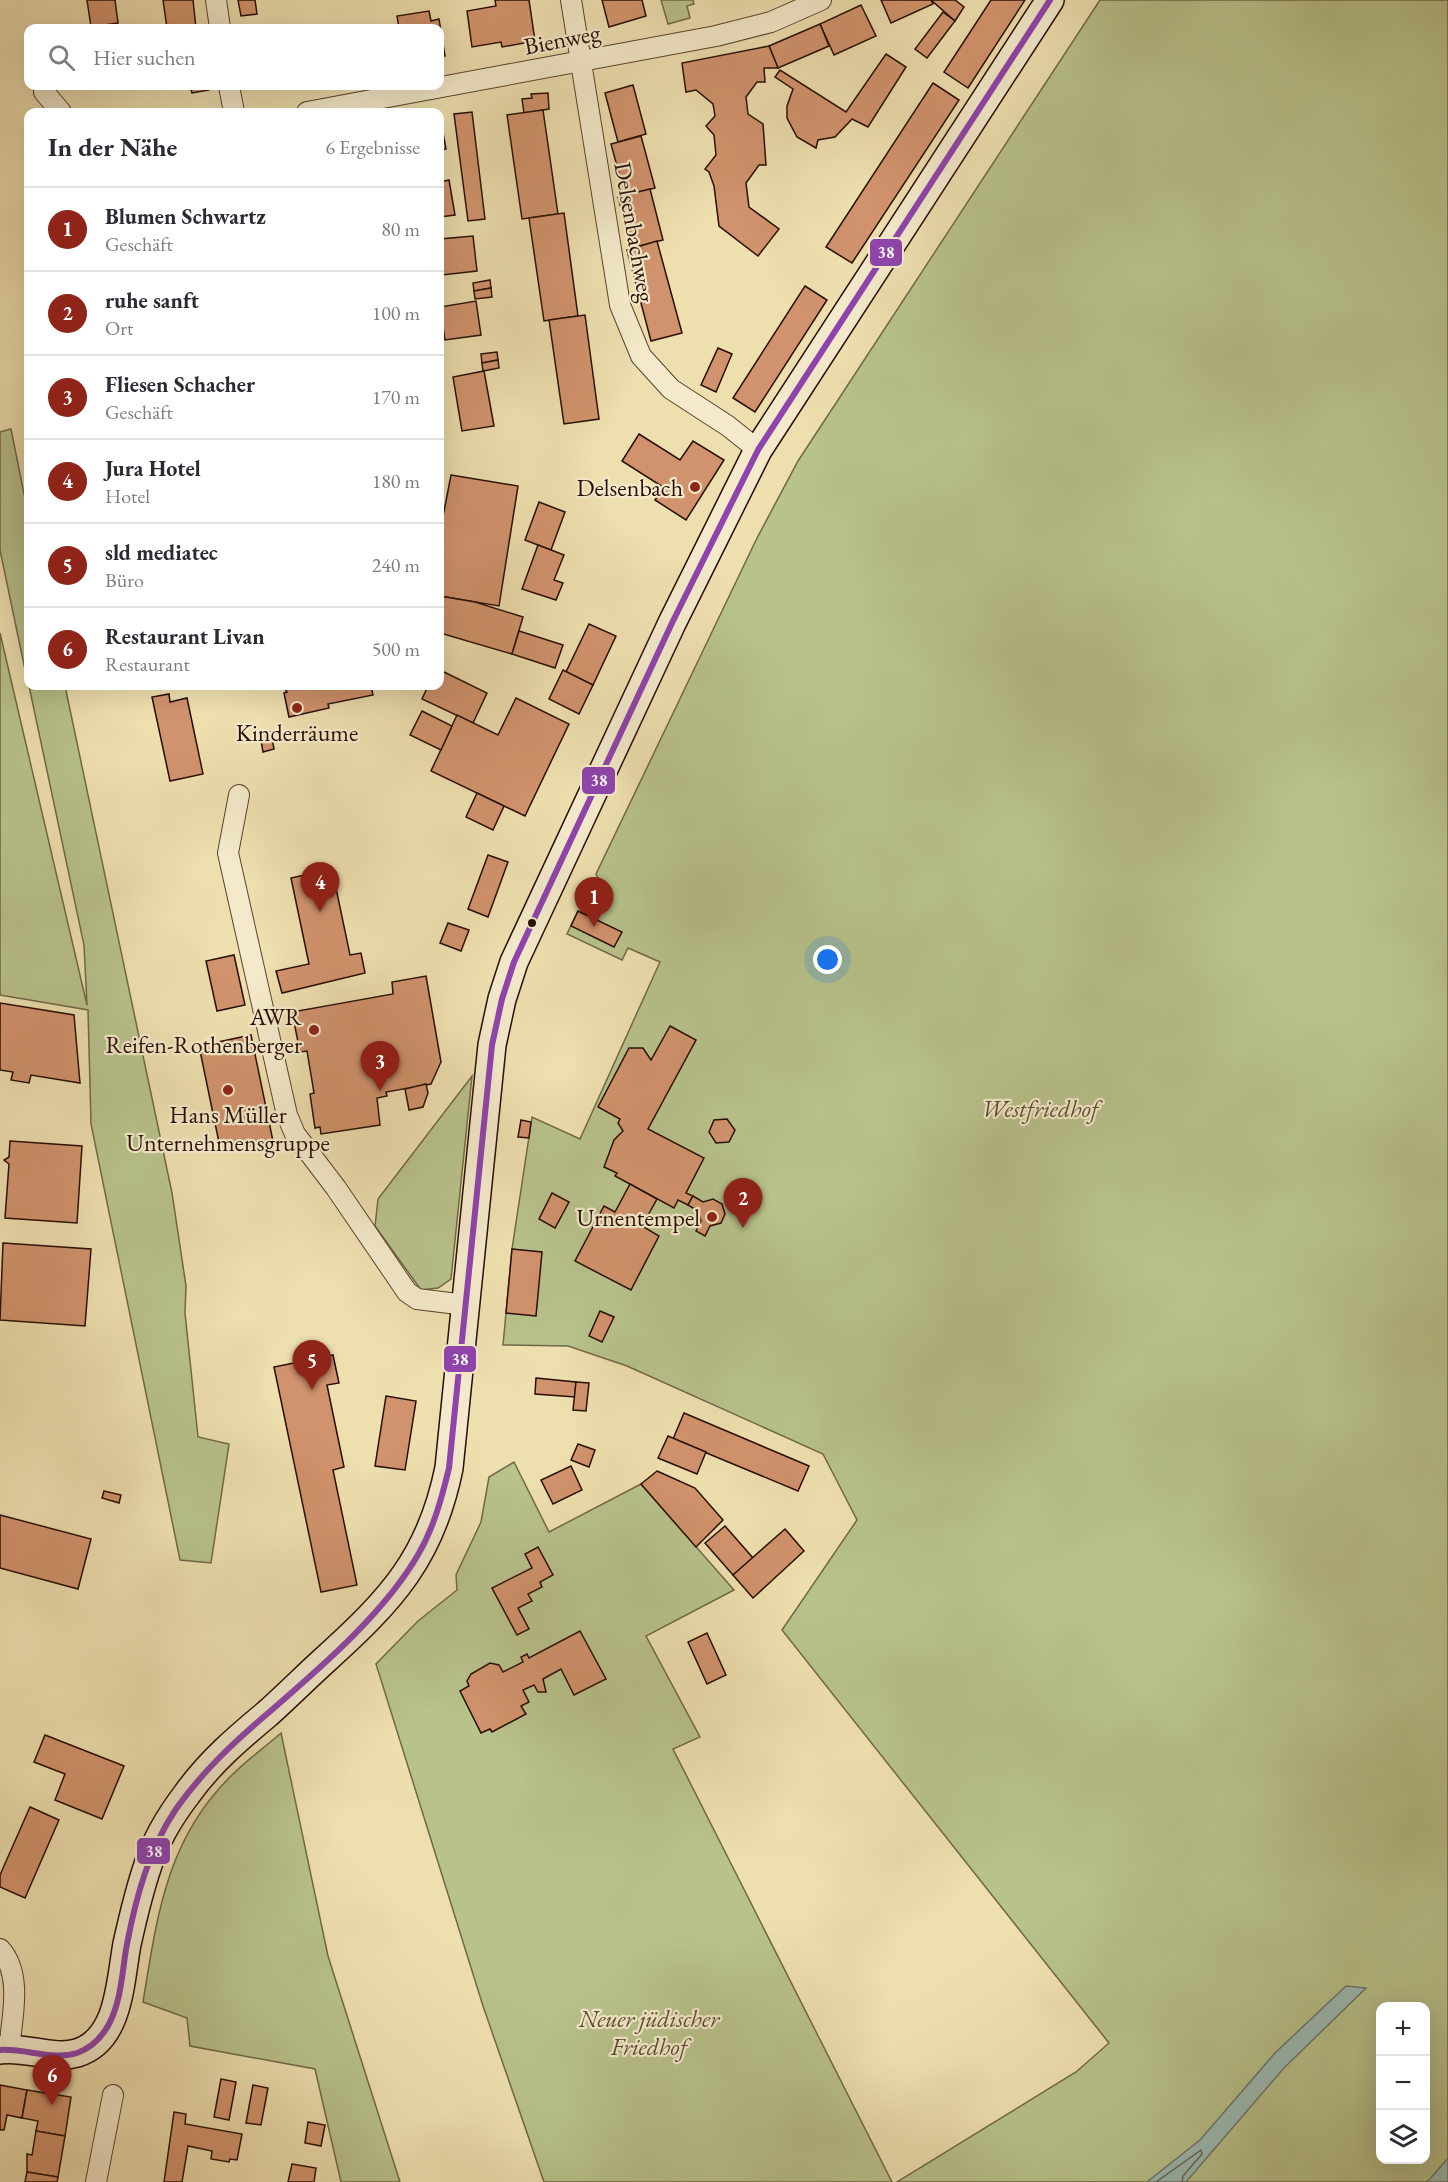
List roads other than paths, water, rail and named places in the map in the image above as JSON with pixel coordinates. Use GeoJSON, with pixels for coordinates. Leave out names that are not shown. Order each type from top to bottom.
{"type":"FeatureCollection","features":[{"type":"Feature","properties":{"kind":"main road"},"geometry":{"type":"LineString","coordinates":[[4,2050],[67,2054],[83,2050],[98,2041],[115,2008],[127,1944],[149,1862],[173,1813],[211,1764],[374,1614],[393,1593],[416,1560],[437,1516],[449,1468],[492,1046],[501,999],[514,962],[702,560],[758,450],[1050,0]]}},
{"type":"Feature","properties":{"kind":"street"},"geometry":{"type":"LineString","coordinates":[[216,0],[219,24]]}},
{"type":"Feature","properties":{"kind":"street","name":"Delsenbachweg"},"geometry":{"type":"LineString","coordinates":[[571,0],[620,305],[641,356],[671,389],[728,426],[758,450]]}},
{"type":"Feature","properties":{"kind":"street","name":"Bienweg"},"geometry":{"type":"LineString","coordinates":[[444,88],[716,36],[771,22],[821,0]]}},
{"type":"Feature","properties":{"kind":"street"},"geometry":{"type":"LineString","coordinates":[[231,90],[233,108]]}},
{"type":"Feature","properties":{"kind":"street","name":"Bienweg"},"geometry":{"type":"LineString","coordinates":[[344,108],[435,90]]}},
{"type":"Feature","properties":{"kind":"street"},"geometry":{"type":"LineString","coordinates":[[44,92],[58,108]]}},
{"type":"Feature","properties":{"kind":"street"},"geometry":{"type":"LineString","coordinates":[[239,795],[228,853],[287,1115],[295,1134],[336,1188],[407,1292],[428,1301],[466,1305]]}},
{"type":"Feature","properties":{"kind":"street"},"geometry":{"type":"LineString","coordinates":[[0,1949],[8,1957],[13,1972],[4,2050]]}},
{"type":"Feature","properties":{"kind":"street"},"geometry":{"type":"LineString","coordinates":[[96,2182],[113,2095]]}},
{"type":"Feature","properties":{"kind":"water"},"geometry":{"type":"Polygon","coordinates":[[[1346,1986],[1366,1988],[1284,2068],[1186,2182],[1147,2182],[1200,2140],[1275,2053],[1346,1986]]]}},
{"type":"Feature","properties":{"kind":"water"},"geometry":{"type":"Polygon","coordinates":[[[1448,2158],[1448,2182],[1426,2182],[1430,2179],[1448,2158]]]}},
{"type":"Feature","properties":{"kind":"place","name":"Delsenbach"},"geometry":{"type":"Point","coordinates":[695,487]}},
{"type":"Feature","properties":{"kind":"place","name":"Kinderräume"},"geometry":{"type":"Point","coordinates":[297,708]}},
{"type":"Feature","properties":{"kind":"place","name":"Jura Hotel"},"geometry":{"type":"Point","coordinates":[320,912]}},
{"type":"Feature","properties":{"kind":"place","name":"Blumen Schwartz"},"geometry":{"type":"Point","coordinates":[594,927]}},
{"type":"Feature","properties":{"kind":"place","name":"AWR Reifen-Rothenberger"},"geometry":{"type":"Point","coordinates":[314,1030]}},
{"type":"Feature","properties":{"kind":"place","name":"Hans Müller Unternehmensgruppe"},"geometry":{"type":"Point","coordinates":[228,1090]}},
{"type":"Feature","properties":{"kind":"place","name":"Fliesen Schacher"},"geometry":{"type":"Point","coordinates":[380,1091]}},
{"type":"Feature","properties":{"kind":"place","name":"Urnentempel"},"geometry":{"type":"Point","coordinates":[712,1217]}},
{"type":"Feature","properties":{"kind":"place","name":"ruhe sanft"},"geometry":{"type":"Point","coordinates":[743,1228]}},
{"type":"Feature","properties":{"kind":"place","name":"sld mediatec"},"geometry":{"type":"Point","coordinates":[312,1390]}},
{"type":"Feature","properties":{"kind":"place","name":"Restaurant Livan"},"geometry":{"type":"Point","coordinates":[52,2105]}},
{"type":"Feature","properties":{"kind":"park label","name":"Westfriedhof"},"geometry":{"type":"Point","coordinates":[1040,1108]}},
{"type":"Feature","properties":{"kind":"park label","name":"Neuer jüdischer Friedhof"},"geometry":{"type":"Point","coordinates":[649,2032]}}]}
